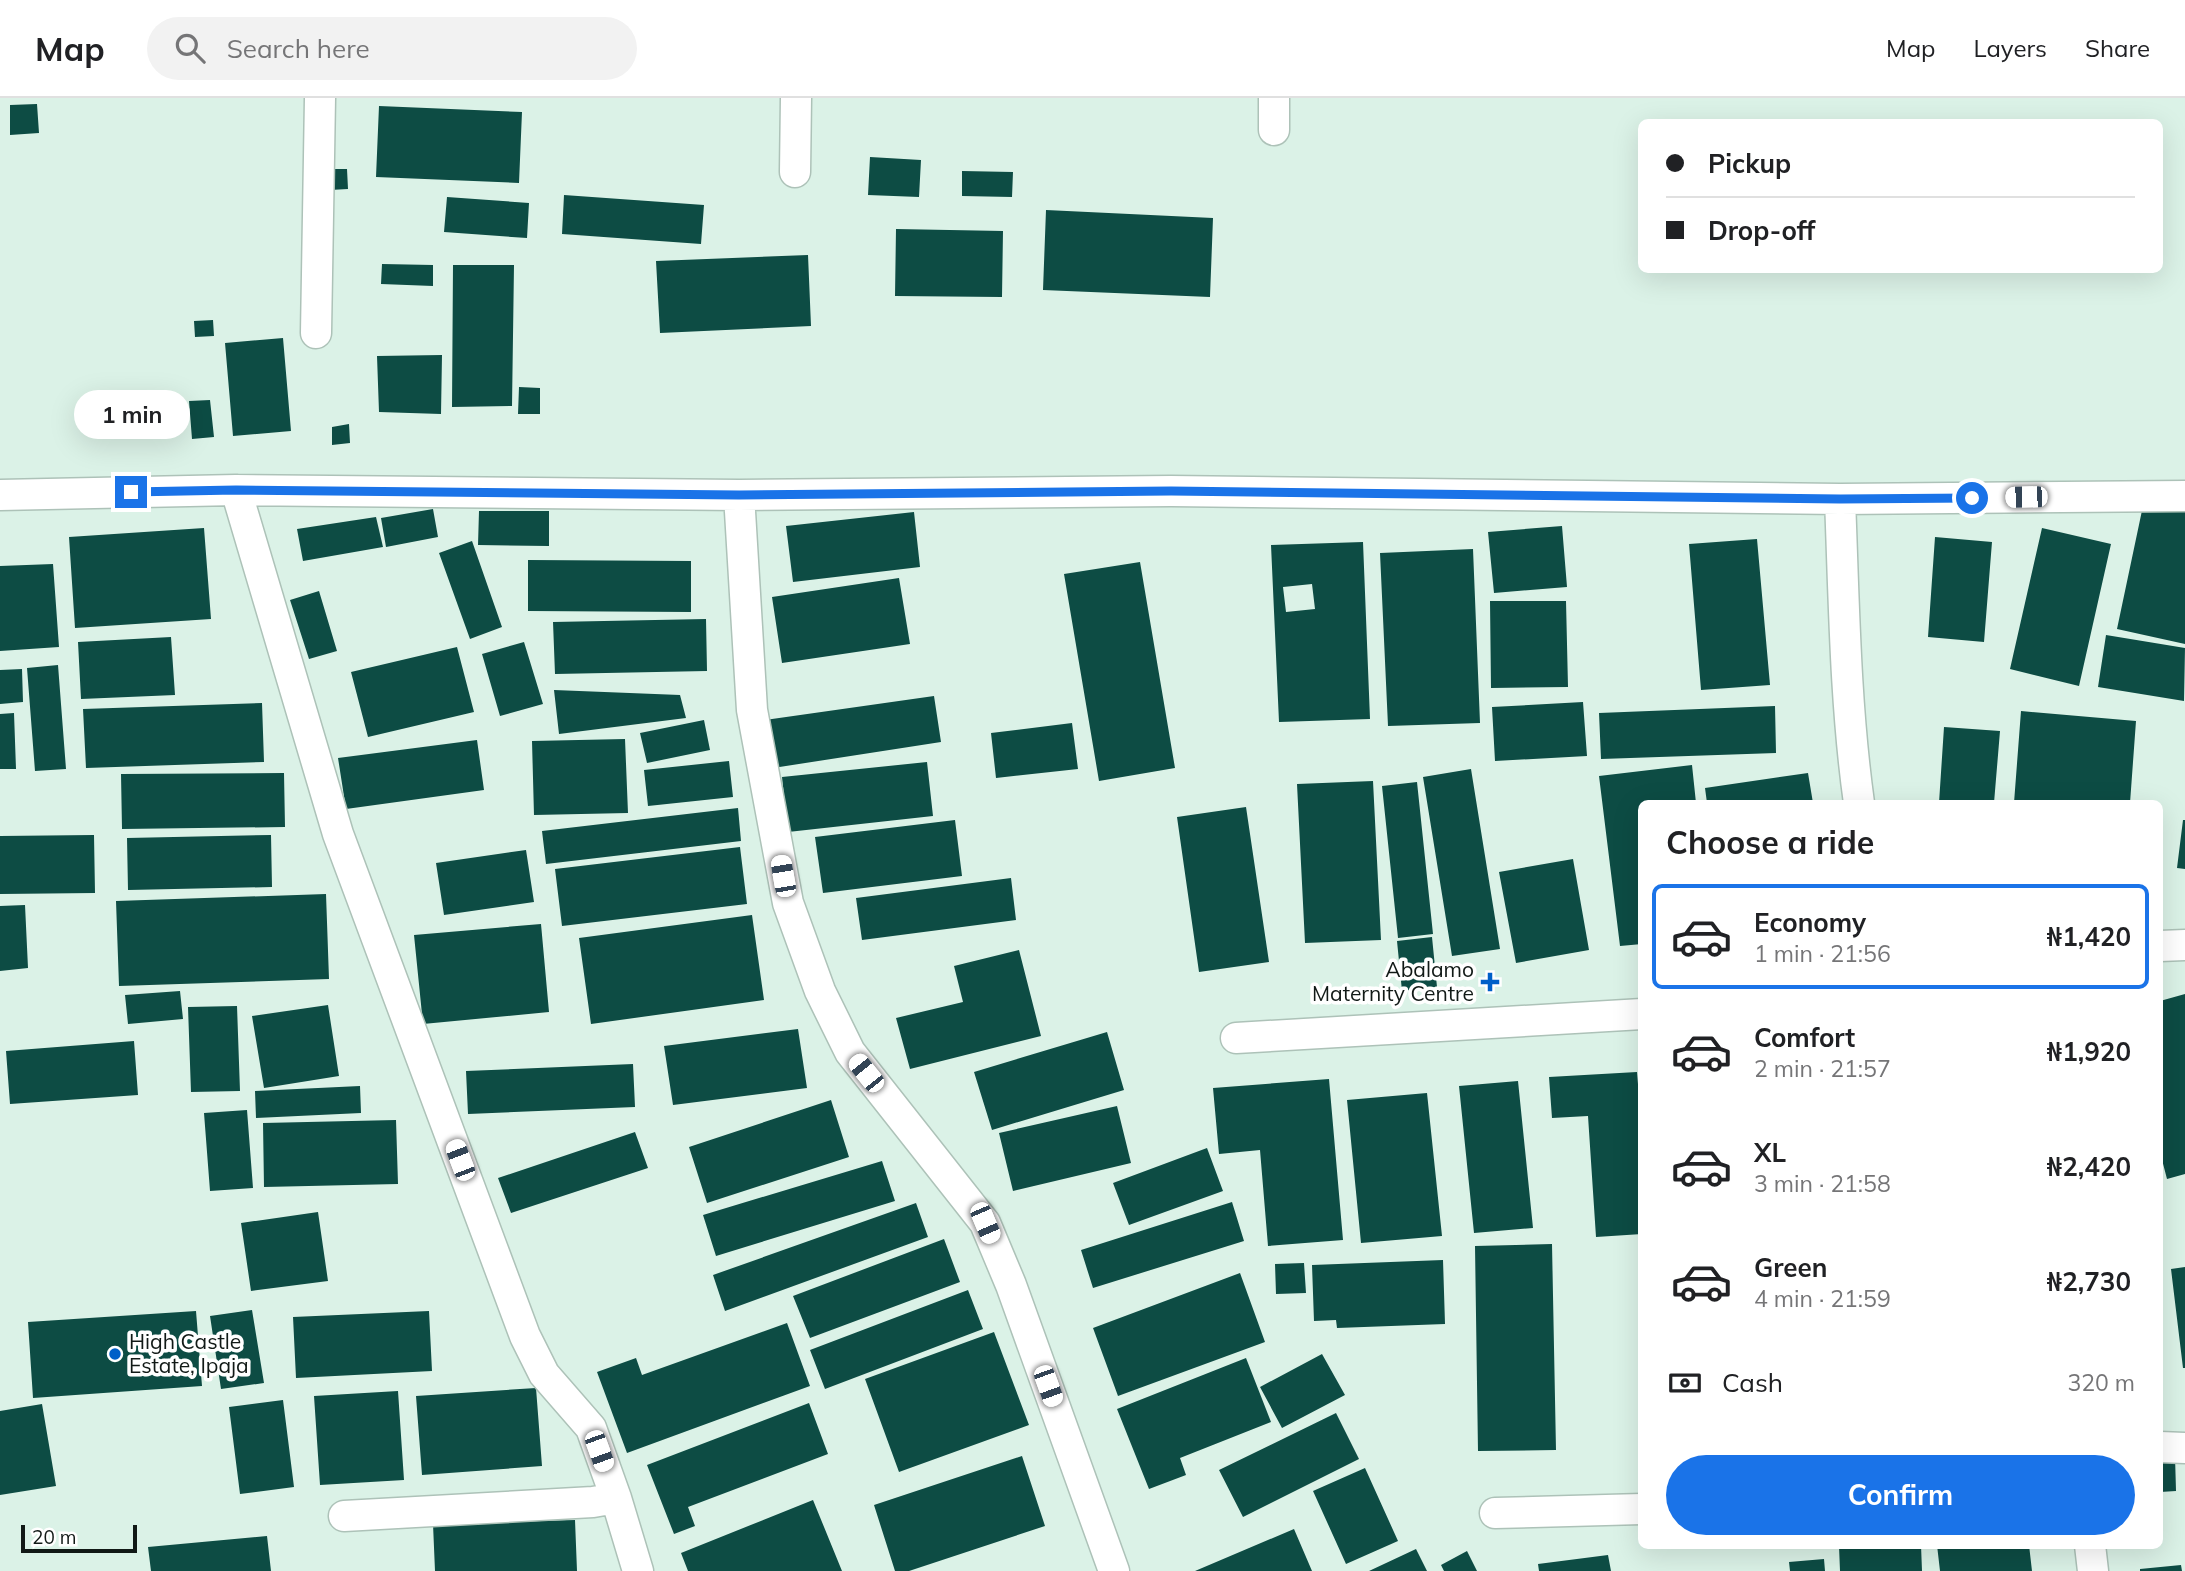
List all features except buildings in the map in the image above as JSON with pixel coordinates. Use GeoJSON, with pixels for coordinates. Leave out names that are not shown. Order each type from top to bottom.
{"type":"FeatureCollection","features":[{"type":"Feature","properties":{"kind":"street"},"geometry":{"type":"LineString","coordinates":[[316,333],[320,98]]}},
{"type":"Feature","properties":{"kind":"street"},"geometry":{"type":"LineString","coordinates":[[795,172],[796,98]]}},
{"type":"Feature","properties":{"kind":"street"},"geometry":{"type":"LineString","coordinates":[[1274,98],[1274,130]]}},
{"type":"Feature","properties":{"kind":"street"},"geometry":{"type":"LineString","coordinates":[[0,495],[236,490],[739,495],[1171,491],[1840,499],[2185,496]]}},
{"type":"Feature","properties":{"kind":"street"},"geometry":{"type":"LineString","coordinates":[[236,490],[338,834],[525,1336],[544,1374],[591,1428],[638,1571]]}},
{"type":"Feature","properties":{"kind":"street"},"geometry":{"type":"LineString","coordinates":[[739,495],[752,710],[788,903],[820,991],[850,1052],[985,1223],[1011,1285],[1105,1569]]}},
{"type":"Feature","properties":{"kind":"street"},"geometry":{"type":"LineString","coordinates":[[1840,499],[1848,687],[1859,800]]}},
{"type":"Feature","properties":{"kind":"street"},"geometry":{"type":"LineString","coordinates":[[2163,946],[2185,945]]}},
{"type":"Feature","properties":{"kind":"street"},"geometry":{"type":"LineString","coordinates":[[1236,1038],[1638,1014]]}},
{"type":"Feature","properties":{"kind":"street"},"geometry":{"type":"LineString","coordinates":[[2163,1447],[2185,1448]]}},
{"type":"Feature","properties":{"kind":"street"},"geometry":{"type":"LineString","coordinates":[[344,1516],[593,1502],[616,1498]]}},
{"type":"Feature","properties":{"kind":"street"},"geometry":{"type":"LineString","coordinates":[[1494,1513],[1638,1509]]}},
{"type":"Feature","properties":{"kind":"street"},"geometry":{"type":"LineString","coordinates":[[2090,1549],[2093,1571]]}},
{"type":"Feature","properties":{"kind":"place","name":"Abalamo Maternity Centre"},"geometry":{"type":"Point","coordinates":[1490,982]}},
{"type":"Feature","properties":{"kind":"place","name":"High Castle Estate, Ipaja"},"geometry":{"type":"Point","coordinates":[115,1354]}},
{"type":"Feature","properties":{"kind":"route"},"geometry":{"type":"LineString","coordinates":[[131,492],[236,490],[739,495],[1171,491],[1840,499],[1972,498]]}}]}
